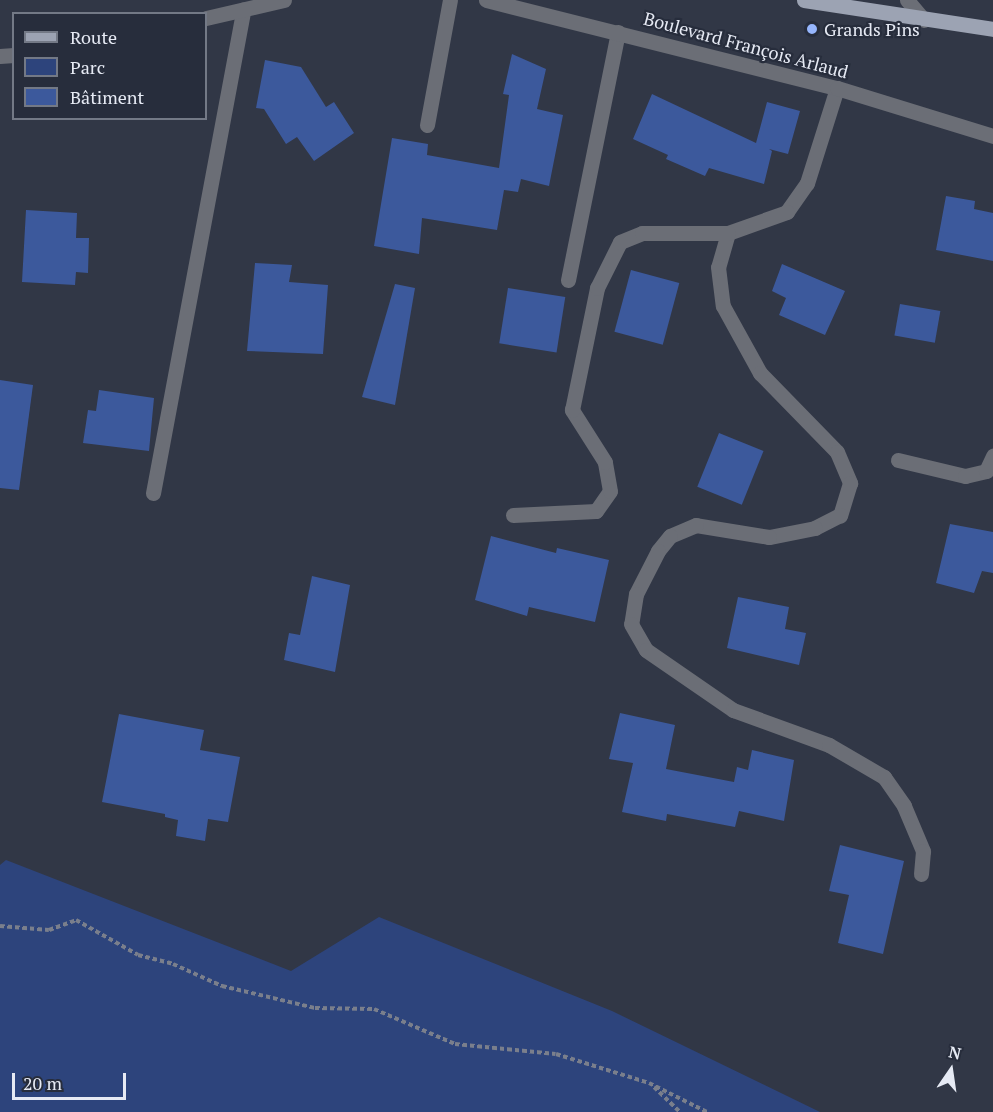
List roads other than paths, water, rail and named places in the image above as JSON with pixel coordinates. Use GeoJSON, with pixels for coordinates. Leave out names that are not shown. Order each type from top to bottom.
{"type":"FeatureCollection","features":[{"type":"Feature","properties":{"kind":"main road"},"geometry":{"type":"LineString","coordinates":[[804,0],[993,29]]}},
{"type":"Feature","properties":{"kind":"street"},"geometry":{"type":"LineString","coordinates":[[207,18],[284,0]]}},
{"type":"Feature","properties":{"kind":"street"},"geometry":{"type":"LineString","coordinates":[[427,125],[450,0]]}},
{"type":"Feature","properties":{"kind":"street","name":"Boulevard François Arlaud"},"geometry":{"type":"LineString","coordinates":[[486,0],[837,88],[993,136]]}},
{"type":"Feature","properties":{"kind":"street"},"geometry":{"type":"LineString","coordinates":[[907,0],[924,20]]}},
{"type":"Feature","properties":{"kind":"street"},"geometry":{"type":"LineString","coordinates":[[153,493],[244,9]]}},
{"type":"Feature","properties":{"kind":"street"},"geometry":{"type":"LineString","coordinates":[[568,280],[618,32]]}},
{"type":"Feature","properties":{"kind":"street"},"geometry":{"type":"LineString","coordinates":[[513,514],[596,511],[610,491],[605,462],[572,410],[597,288],[620,242],[642,232],[728,233],[787,213],[807,183],[837,88]]}},
{"type":"Feature","properties":{"kind":"street"},"geometry":{"type":"LineString","coordinates":[[728,233],[718,267],[723,306],[760,373],[837,452],[850,483],[840,515],[815,528],[769,537],[696,525],[670,536],[658,551],[636,594],[631,624],[646,650],[733,710],[829,745],[884,777],[904,806],[922,850],[921,874]]}},
{"type":"Feature","properties":{"kind":"street"},"geometry":{"type":"LineString","coordinates":[[898,460],[965,476],[986,471],[993,456]]}},
{"type":"Feature","properties":{"kind":"place","name":"Grands Pins"},"geometry":{"type":"Point","coordinates":[812,29]}}]}
